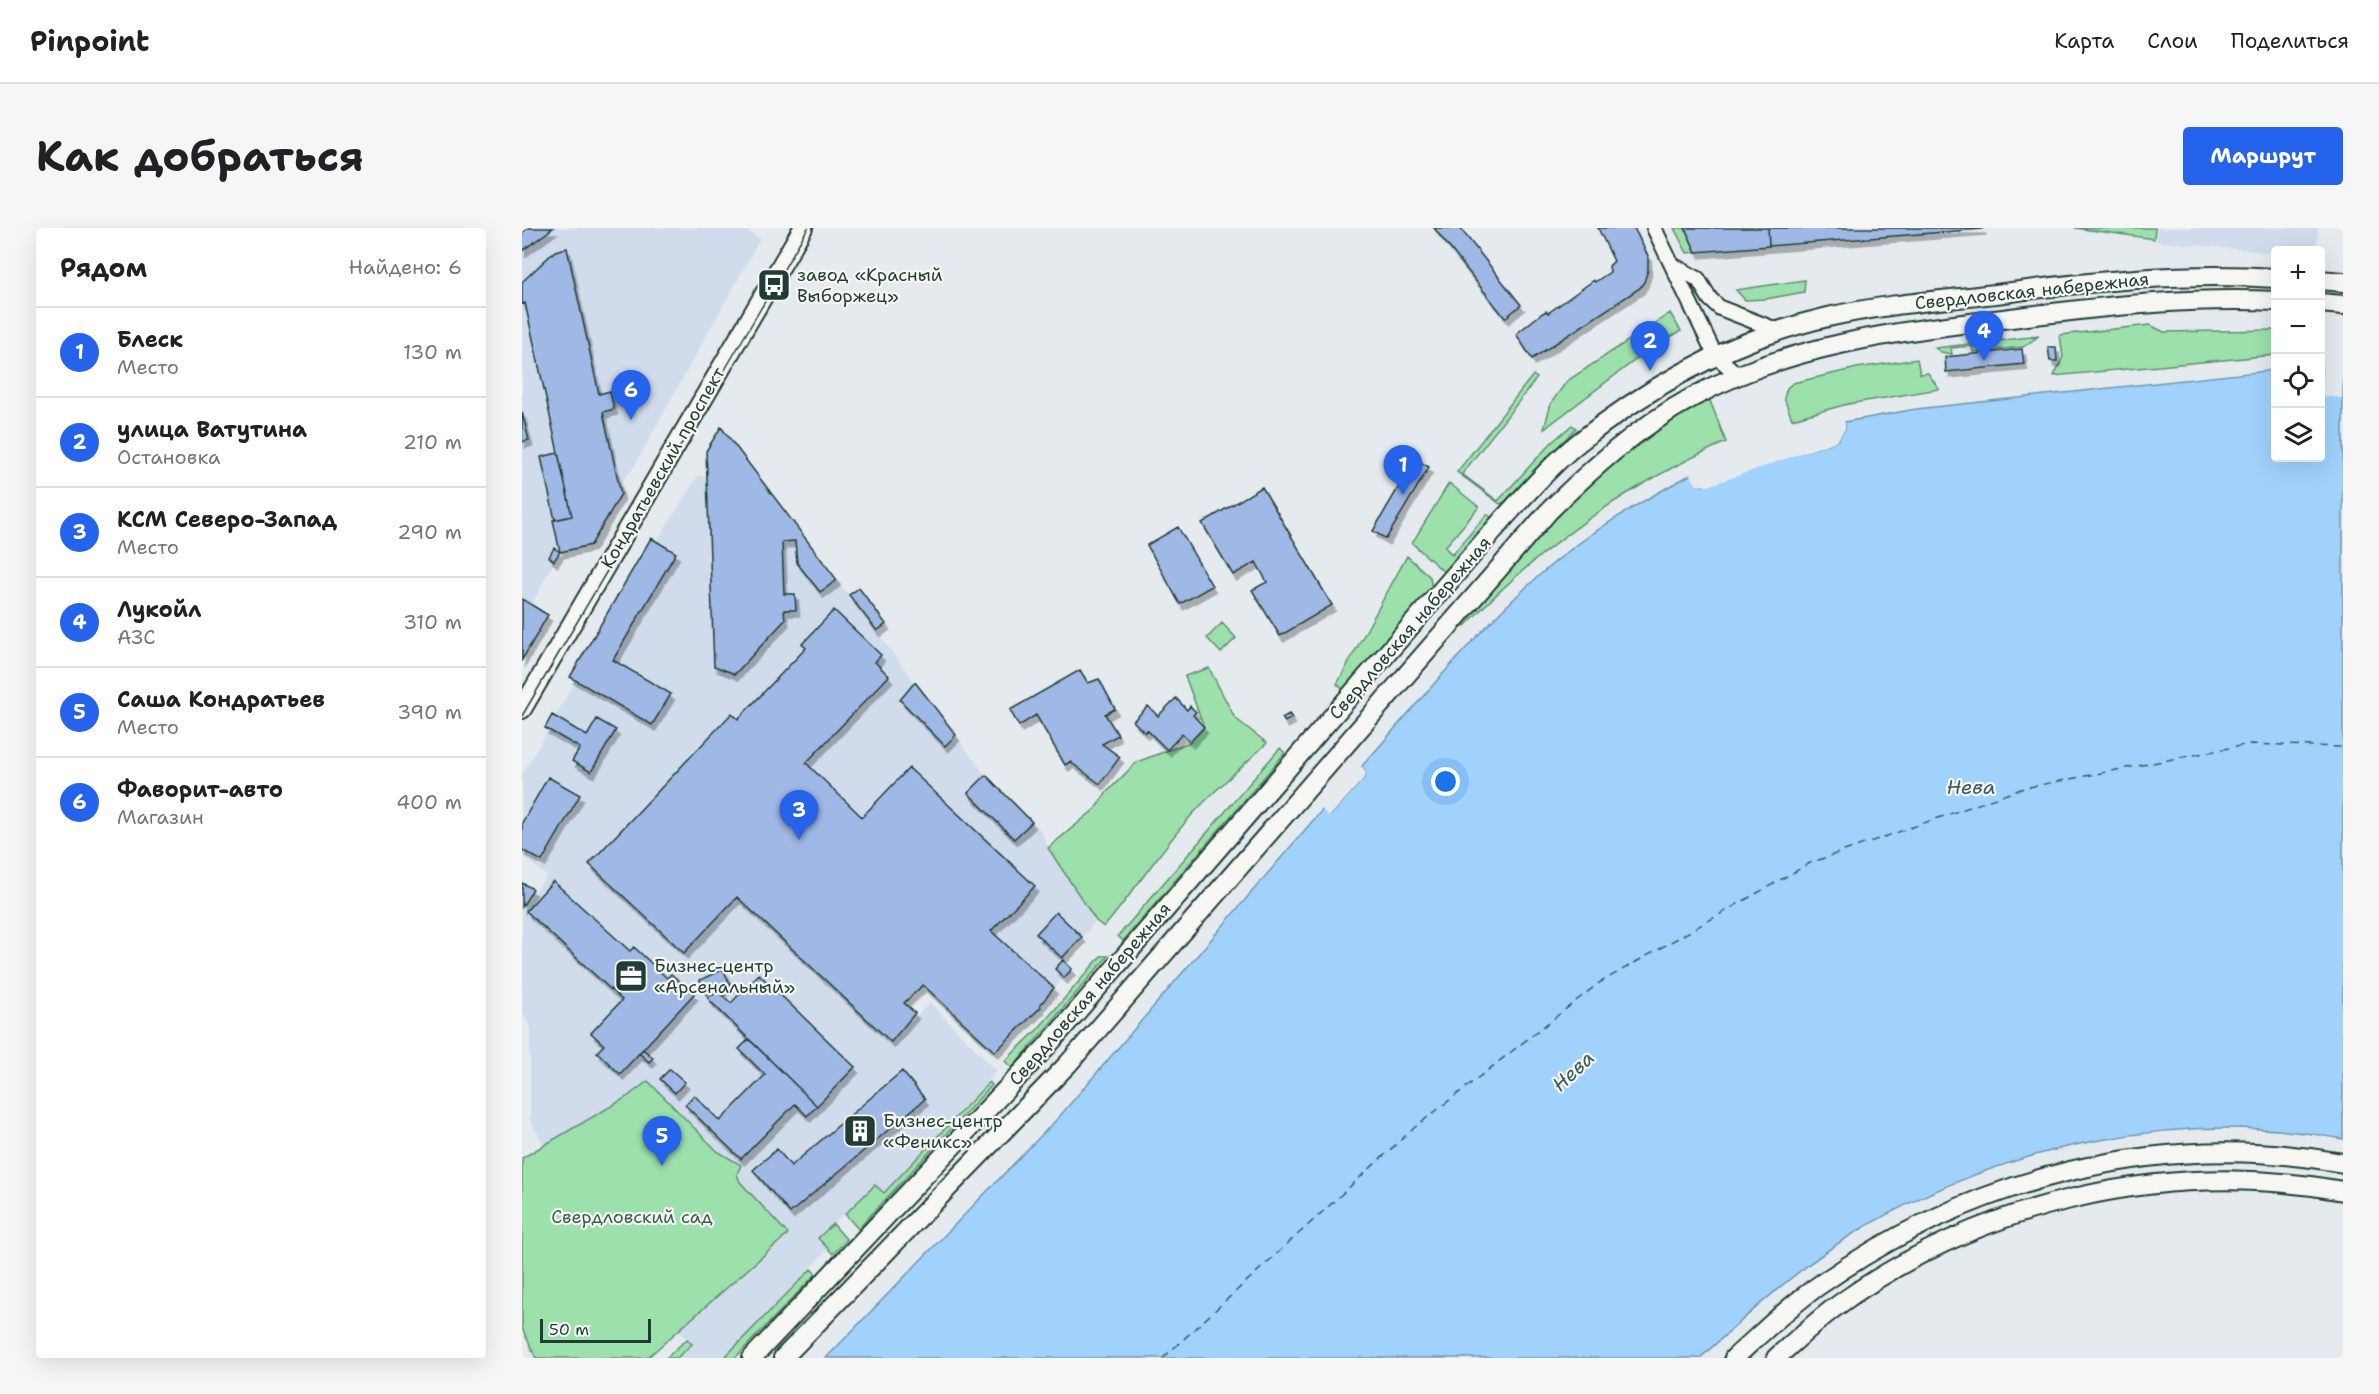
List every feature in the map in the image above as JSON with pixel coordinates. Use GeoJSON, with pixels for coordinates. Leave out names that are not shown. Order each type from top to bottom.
{"type":"FeatureCollection","features":[{"type":"Feature","properties":{"kind":"main road","name":"Кондратьевский проспект"},"geometry":{"type":"LineString","coordinates":[[522,709],[803,228]]}},
{"type":"Feature","properties":{"kind":"main road","name":"Свердловская набережная"},"geometry":{"type":"LineString","coordinates":[[752,1358],[1048,1045],[1530,490],[1578,443],[1670,379],[1715,355],[1779,331],[1850,314],[2096,281],[2161,276],[2271,278]]}},
{"type":"Feature","properties":{"kind":"main road"},"geometry":{"type":"LineString","coordinates":[[2325,280],[2343,282]]}},
{"type":"Feature","properties":{"kind":"main road","name":"Свердловская набережная"},"geometry":{"type":"LineString","coordinates":[[783,1358],[1068,1064],[1548,512],[1595,465],[1640,430],[1692,397],[1738,375],[1781,359],[1842,343],[1932,328],[2160,301],[2271,301]]}},
{"type":"Feature","properties":{"kind":"main road"},"geometry":{"type":"LineString","coordinates":[[2325,303],[2343,304]]}},
{"type":"Feature","properties":{"kind":"main road"},"geometry":{"type":"LineString","coordinates":[[1734,1358],[1819,1285],[1876,1248],[1940,1215],[2003,1189],[2072,1169],[2135,1158],[2196,1152],[2252,1153],[2343,1163]]}},
{"type":"Feature","properties":{"kind":"main road"},"geometry":{"type":"LineString","coordinates":[[1776,1358],[1834,1308],[1894,1269],[1953,1238],[2013,1214],[2077,1197],[2139,1186],[2197,1181],[2251,1181],[2343,1191]]}},
{"type":"Feature","properties":{"kind":"street"},"geometry":{"type":"LineString","coordinates":[[1654,228],[1715,355],[1738,375]]}},
{"type":"Feature","properties":{"kind":"street"},"geometry":{"type":"LineString","coordinates":[[1672,265],[1698,279],[1710,299],[1720,308],[1779,331]]}},
{"type":"Feature","properties":{"kind":"shaded area"},"geometry":{"type":"Polygon","coordinates":[[[522,228],[747,228],[746,230],[760,239],[632,470],[619,484],[621,494],[591,545],[560,552],[554,561],[532,605],[548,615],[522,660],[522,228]]]}},
{"type":"Feature","properties":{"kind":"shaded area"},"geometry":{"type":"Polygon","coordinates":[[[2157,228],[2318,228],[2317,246],[2271,246],[2271,253],[2156,241],[2157,228]]]}},
{"type":"Feature","properties":{"kind":"shaded area"},"geometry":{"type":"Polygon","coordinates":[[[721,427],[983,772],[1042,832],[1048,848],[1096,921],[1063,960],[1072,969],[1040,1005],[1041,1007],[995,1052],[923,985],[904,1002],[905,1027],[930,1003],[997,1071],[884,1193],[874,1186],[818,1238],[828,1249],[724,1358],[677,1358],[692,1344],[679,1330],[788,1234],[740,1182],[737,1174],[741,1165],[717,1151],[648,1081],[627,1097],[544,1145],[530,1120],[530,1028],[522,1012],[522,908],[547,876],[522,855],[522,775],[548,730],[545,728],[552,715],[555,717],[575,681],[570,677],[651,538],[657,541],[698,476],[706,476],[706,451],[721,427]]]}},
{"type":"Feature","properties":{"kind":"green space"},"geometry":{"type":"Polygon","coordinates":[[[1674,228],[1685,228],[1696,252],[1687,253],[1674,228]]]}},
{"type":"Feature","properties":{"kind":"green space"},"geometry":{"type":"Polygon","coordinates":[[[2075,228],[2155,228],[2154,239],[2075,228]]]}},
{"type":"Feature","properties":{"kind":"green space"},"geometry":{"type":"Polygon","coordinates":[[[1805,280],[1804,292],[1766,299],[1745,300],[1736,290],[1805,280]]]}},
{"type":"Feature","properties":{"kind":"green space"},"geometry":{"type":"Polygon","coordinates":[[[1670,313],[1681,331],[1655,346],[1648,335],[1648,328],[1670,313]]]}},
{"type":"Feature","properties":{"kind":"green space"},"geometry":{"type":"Polygon","coordinates":[[[2150,325],[2164,332],[2271,330],[2271,355],[2054,376],[2063,357],[2060,335],[2150,325]]]}},
{"type":"Feature","properties":{"kind":"green space"},"geometry":{"type":"Polygon","coordinates":[[[2039,336],[2023,347],[1973,352],[1972,346],[1951,348],[1952,354],[1935,348],[2039,336]]]}},
{"type":"Feature","properties":{"kind":"green space"},"geometry":{"type":"Polygon","coordinates":[[[1629,340],[1635,342],[1643,354],[1544,429],[1551,403],[1567,381],[1629,340]]]}},
{"type":"Feature","properties":{"kind":"green space"},"geometry":{"type":"Polygon","coordinates":[[[1917,359],[1920,374],[1928,373],[1939,389],[1848,404],[1792,419],[1784,398],[1787,388],[1793,383],[1857,368],[1917,359]]]}},
{"type":"Feature","properties":{"kind":"green space"},"geometry":{"type":"Polygon","coordinates":[[[1533,375],[1537,378],[1462,474],[1498,501],[1550,444],[1572,425],[1576,428],[1505,502],[1500,504],[1457,472],[1533,375]]]}},
{"type":"Feature","properties":{"kind":"green space"},"geometry":{"type":"Polygon","coordinates":[[[1709,398],[1726,442],[1654,478],[1586,521],[1523,570],[1465,626],[1460,622],[1541,530],[1593,478],[1648,434],[1709,398]]]}},
{"type":"Feature","properties":{"kind":"green space"},"geometry":{"type":"Polygon","coordinates":[[[1449,483],[1479,507],[1445,547],[1452,555],[1487,514],[1492,518],[1445,573],[1412,543],[1449,483]]]}},
{"type":"Feature","properties":{"kind":"green space"},"geometry":{"type":"Polygon","coordinates":[[[1407,556],[1430,577],[1432,588],[1344,690],[1337,684],[1407,556]]]}},
{"type":"Feature","properties":{"kind":"green space"},"geometry":{"type":"Polygon","coordinates":[[[1222,623],[1236,638],[1221,653],[1207,638],[1222,623]]]}},
{"type":"Feature","properties":{"kind":"green space"},"geometry":{"type":"Polygon","coordinates":[[[1209,668],[1235,718],[1267,743],[1190,817],[1104,927],[1096,921],[1048,848],[1095,809],[1107,792],[1137,762],[1190,742],[1204,727],[1185,676],[1209,668]]]}},
{"type":"Feature","properties":{"kind":"green space"},"geometry":{"type":"Polygon","coordinates":[[[1280,748],[1285,753],[1123,941],[1118,936],[1280,748]]]}},
{"type":"Feature","properties":{"kind":"green space"},"geometry":{"type":"Polygon","coordinates":[[[1101,956],[1108,956],[1012,1068],[1005,1061],[1038,1029],[1101,956]]]}},
{"type":"Feature","properties":{"kind":"green space","name":"Свердловский сад"},"geometry":{"type":"Polygon","coordinates":[[[648,1081],[717,1151],[741,1165],[737,1174],[740,1182],[788,1234],[647,1358],[536,1358],[522,1328],[522,1158],[627,1097],[648,1081]]]}},
{"type":"Feature","properties":{"kind":"green space"},"geometry":{"type":"Polygon","coordinates":[[[989,1082],[992,1085],[858,1229],[845,1214],[875,1185],[884,1193],[989,1082]]]}},
{"type":"Feature","properties":{"kind":"green space"},"geometry":{"type":"Polygon","coordinates":[[[833,1224],[847,1240],[833,1254],[818,1238],[833,1224]]]}},
{"type":"Feature","properties":{"kind":"green space"},"geometry":{"type":"Polygon","coordinates":[[[811,1269],[816,1274],[735,1358],[724,1358],[811,1269]]]}},
{"type":"Feature","properties":{"kind":"green space"},"geometry":{"type":"Polygon","coordinates":[[[687,1339],[692,1344],[677,1358],[666,1358],[687,1339]]]}},
{"type":"Feature","properties":{"kind":"water","name":"Нева"},"geometry":{"type":"Polygon","coordinates":[[[2325,367],[2343,369],[2343,1139],[2282,1131],[2221,1128],[2159,1132],[2097,1140],[2037,1155],[1978,1174],[1921,1198],[1843,1240],[1800,1271],[1700,1358],[826,1358],[1059,1117],[1322,810],[1330,816],[1365,777],[1366,773],[1362,766],[1471,642],[1542,573],[1576,545],[1613,520],[1690,475],[1702,486],[1837,441],[1845,429],[1845,422],[1916,409],[2271,370],[2271,462],[2325,462],[2325,367]]]}},
{"type":"Feature","properties":{"kind":"pier"},"geometry":{"type":"Polygon","coordinates":[[[2325,365],[2343,366],[2342,398],[2325,396],[2325,365]]]}},
{"type":"Feature","properties":{"kind":"pier"},"geometry":{"type":"Polygon","coordinates":[[[1842,422],[1845,422],[1845,429],[1837,441],[1708,486],[1697,485],[1690,475],[1692,473],[1699,482],[1707,483],[1835,438],[1841,433],[1842,422]]]}},
{"type":"Feature","properties":{"kind":"pier"},"geometry":{"type":"Polygon","coordinates":[[[1362,766],[1366,773],[1365,777],[1329,817],[1322,810],[1324,808],[1329,812],[1345,795],[1362,775],[1362,766]]]}},
{"type":"Feature","properties":{"kind":"building"},"geometry":{"type":"Polygon","coordinates":[[[528,228],[553,228],[522,251],[522,233],[528,228]]]}},
{"type":"Feature","properties":{"kind":"building"},"geometry":{"type":"Polygon","coordinates":[[[1434,228],[1460,228],[1521,305],[1505,318],[1434,228]]]}},
{"type":"Feature","properties":{"kind":"building"},"geometry":{"type":"Polygon","coordinates":[[[1598,228],[1634,228],[1648,256],[1648,270],[1644,282],[1640,288],[1532,359],[1516,334],[1541,314],[1546,311],[1548,313],[1594,280],[1595,282],[1610,272],[1609,266],[1614,261],[1598,228]]]}},
{"type":"Feature","properties":{"kind":"building"},"geometry":{"type":"Polygon","coordinates":[[[1685,228],[1768,228],[1769,246],[1696,252],[1685,228]]]}},
{"type":"Feature","properties":{"kind":"building"},"geometry":{"type":"Polygon","coordinates":[[[1768,228],[1982,228],[1982,229],[1769,246],[1768,228]]]}},
{"type":"Feature","properties":{"kind":"building"},"geometry":{"type":"Polygon","coordinates":[[[567,248],[599,394],[610,391],[614,409],[603,412],[621,494],[591,545],[560,552],[553,520],[572,516],[525,303],[522,304],[522,282],[555,251],[567,248]]]}},
{"type":"Feature","properties":{"kind":"building"},"geometry":{"type":"Polygon","coordinates":[[[2048,347],[2056,347],[2057,361],[2050,361],[2048,347]]]}},
{"type":"Feature","properties":{"kind":"building"},"geometry":{"type":"Polygon","coordinates":[[[2022,349],[2024,364],[1946,372],[1945,357],[2022,349]]]}},
{"type":"Feature","properties":{"kind":"building"},"geometry":{"type":"Polygon","coordinates":[[[522,412],[529,440],[522,442],[522,412]]]}},
{"type":"Feature","properties":{"kind":"building"},"geometry":{"type":"Polygon","coordinates":[[[721,427],[837,580],[820,592],[797,563],[795,541],[782,542],[784,594],[795,594],[796,610],[784,610],[785,620],[735,674],[714,666],[706,451],[721,427]]]}},
{"type":"Feature","properties":{"kind":"building"},"geometry":{"type":"Polygon","coordinates":[[[558,453],[572,516],[555,520],[541,457],[558,453]]]}},
{"type":"Feature","properties":{"kind":"building"},"geometry":{"type":"Polygon","coordinates":[[[1415,459],[1429,467],[1386,539],[1373,531],[1415,459]]]}},
{"type":"Feature","properties":{"kind":"building"},"geometry":{"type":"Polygon","coordinates":[[[1262,487],[1332,605],[1280,636],[1252,590],[1267,582],[1256,562],[1233,575],[1202,523],[1262,487]]]}},
{"type":"Feature","properties":{"kind":"building"},"geometry":{"type":"Polygon","coordinates":[[[1178,527],[1212,586],[1180,604],[1147,545],[1178,527]]]}},
{"type":"Feature","properties":{"kind":"building"},"geometry":{"type":"Polygon","coordinates":[[[651,538],[676,553],[613,660],[671,694],[652,725],[570,677],[651,538]]]}},
{"type":"Feature","properties":{"kind":"building"},"geometry":{"type":"Polygon","coordinates":[[[554,548],[560,552],[554,561],[549,557],[554,548]]]}},
{"type":"Feature","properties":{"kind":"building"},"geometry":{"type":"Polygon","coordinates":[[[859,588],[886,624],[877,631],[849,595],[859,588]]]}},
{"type":"Feature","properties":{"kind":"building"},"geometry":{"type":"Polygon","coordinates":[[[522,599],[548,615],[522,660],[522,599]]]}},
{"type":"Feature","properties":{"kind":"building"},"geometry":{"type":"Polygon","coordinates":[[[834,610],[881,655],[875,662],[889,676],[806,763],[862,817],[909,768],[1035,886],[991,931],[1054,988],[1040,1005],[1041,1007],[995,1052],[923,985],[904,1003],[915,1013],[891,1042],[737,897],[684,953],[589,864],[732,713],[738,719],[806,648],[802,644],[834,610]]]}},
{"type":"Feature","properties":{"kind":"building"},"geometry":{"type":"Polygon","coordinates":[[[1080,670],[1088,683],[1099,679],[1115,709],[1105,714],[1118,735],[1102,744],[1120,757],[1100,784],[1070,762],[1065,765],[1036,715],[1019,726],[1010,710],[1080,670]]]}},
{"type":"Feature","properties":{"kind":"building"},"geometry":{"type":"Polygon","coordinates":[[[915,682],[956,735],[945,746],[900,700],[915,682]]]}},
{"type":"Feature","properties":{"kind":"building"},"geometry":{"type":"Polygon","coordinates":[[[1176,698],[1187,710],[1190,706],[1196,712],[1193,715],[1204,727],[1190,742],[1182,734],[1167,750],[1147,730],[1145,733],[1133,721],[1148,706],[1158,716],[1176,698]]]}},
{"type":"Feature","properties":{"kind":"building"},"geometry":{"type":"Polygon","coordinates":[[[1289,714],[1292,718],[1285,722],[1282,718],[1289,714]]]}},
{"type":"Feature","properties":{"kind":"building"},"geometry":{"type":"Polygon","coordinates":[[[552,715],[587,736],[597,719],[616,730],[591,772],[572,761],[580,748],[545,728],[552,715]]]}},
{"type":"Feature","properties":{"kind":"building"},"geometry":{"type":"Polygon","coordinates":[[[986,775],[1032,822],[1014,839],[968,793],[986,775]]]}},
{"type":"Feature","properties":{"kind":"building"},"geometry":{"type":"Polygon","coordinates":[[[548,777],[580,795],[542,861],[522,850],[522,823],[548,777]]]}},
{"type":"Feature","properties":{"kind":"building","name":"Бизнес-центр «Арсенальный»"},"geometry":{"type":"Polygon","coordinates":[[[553,881],[630,951],[634,947],[667,978],[671,974],[694,994],[620,1074],[597,1052],[604,1045],[591,1033],[622,1000],[526,911],[553,881]]]}},
{"type":"Feature","properties":{"kind":"building"},"geometry":{"type":"Polygon","coordinates":[[[522,883],[533,889],[522,907],[522,883]]]}},
{"type":"Feature","properties":{"kind":"building"},"geometry":{"type":"Polygon","coordinates":[[[1056,912],[1082,937],[1062,958],[1036,934],[1056,912]]]}},
{"type":"Feature","properties":{"kind":"building"},"geometry":{"type":"Polygon","coordinates":[[[1063,960],[1072,969],[1064,978],[1055,969],[1063,960]]]}},
{"type":"Feature","properties":{"kind":"building"},"geometry":{"type":"Polygon","coordinates":[[[723,969],[731,986],[708,997],[700,980],[723,969]]]}},
{"type":"Feature","properties":{"kind":"building"},"geometry":{"type":"Polygon","coordinates":[[[759,974],[855,1067],[817,1106],[708,997],[719,992],[731,1003],[759,974]]]}},
{"type":"Feature","properties":{"kind":"building"},"geometry":{"type":"Polygon","coordinates":[[[749,1039],[817,1106],[807,1116],[795,1104],[741,1159],[685,1105],[694,1095],[720,1121],[765,1075],[739,1049],[749,1039]]]}},
{"type":"Feature","properties":{"kind":"building"},"geometry":{"type":"Polygon","coordinates":[[[643,1049],[653,1058],[649,1062],[639,1053],[643,1049]]]}},
{"type":"Feature","properties":{"kind":"building"},"geometry":{"type":"Polygon","coordinates":[[[670,1069],[685,1082],[675,1093],[660,1079],[670,1069]]]}},
{"type":"Feature","properties":{"kind":"building","name":"Бизнес-центр «Феникс»"},"geometry":{"type":"Polygon","coordinates":[[[902,1071],[925,1099],[790,1213],[753,1170],[777,1149],[791,1166],[902,1071]]]}},
{"type":"Feature","properties":{"kind":"ferry route"},"geometry":{"type":"LineString","coordinates":[[1163,1358],[1414,1128],[1599,983],[1810,863],[2024,788],[2250,744],[2343,747]]}},
{"type":"Feature","properties":{"kind":"tram line"},"geometry":{"type":"LineString","coordinates":[[522,716],[808,228]]}},
{"type":"Feature","properties":{"kind":"place","name":"завод «Красный Выборжец»"},"geometry":{"type":"Point","coordinates":[774,285]}},
{"type":"Feature","properties":{"kind":"place","name":"Лукойл"},"geometry":{"type":"Point","coordinates":[1984,361]}},
{"type":"Feature","properties":{"kind":"place","name":"улица Ватутина"},"geometry":{"type":"Point","coordinates":[1650,371]}},
{"type":"Feature","properties":{"kind":"place","name":"Фаворит-авто"},"geometry":{"type":"Point","coordinates":[631,420]}},
{"type":"Feature","properties":{"kind":"place","name":"Блеск"},"geometry":{"type":"Point","coordinates":[1403,495]}},
{"type":"Feature","properties":{"kind":"place","name":"КСМ Северо-Запад"},"geometry":{"type":"Point","coordinates":[799,840]}},
{"type":"Feature","properties":{"kind":"place","name":"Бизнес-центр «Арсенальный»"},"geometry":{"type":"Point","coordinates":[631,976]}},
{"type":"Feature","properties":{"kind":"place","name":"Бизнес-центр «Феникс»"},"geometry":{"type":"Point","coordinates":[860,1131]}},
{"type":"Feature","properties":{"kind":"place","name":"Саша Кондратьев"},"geometry":{"type":"Point","coordinates":[662,1166]}}]}
